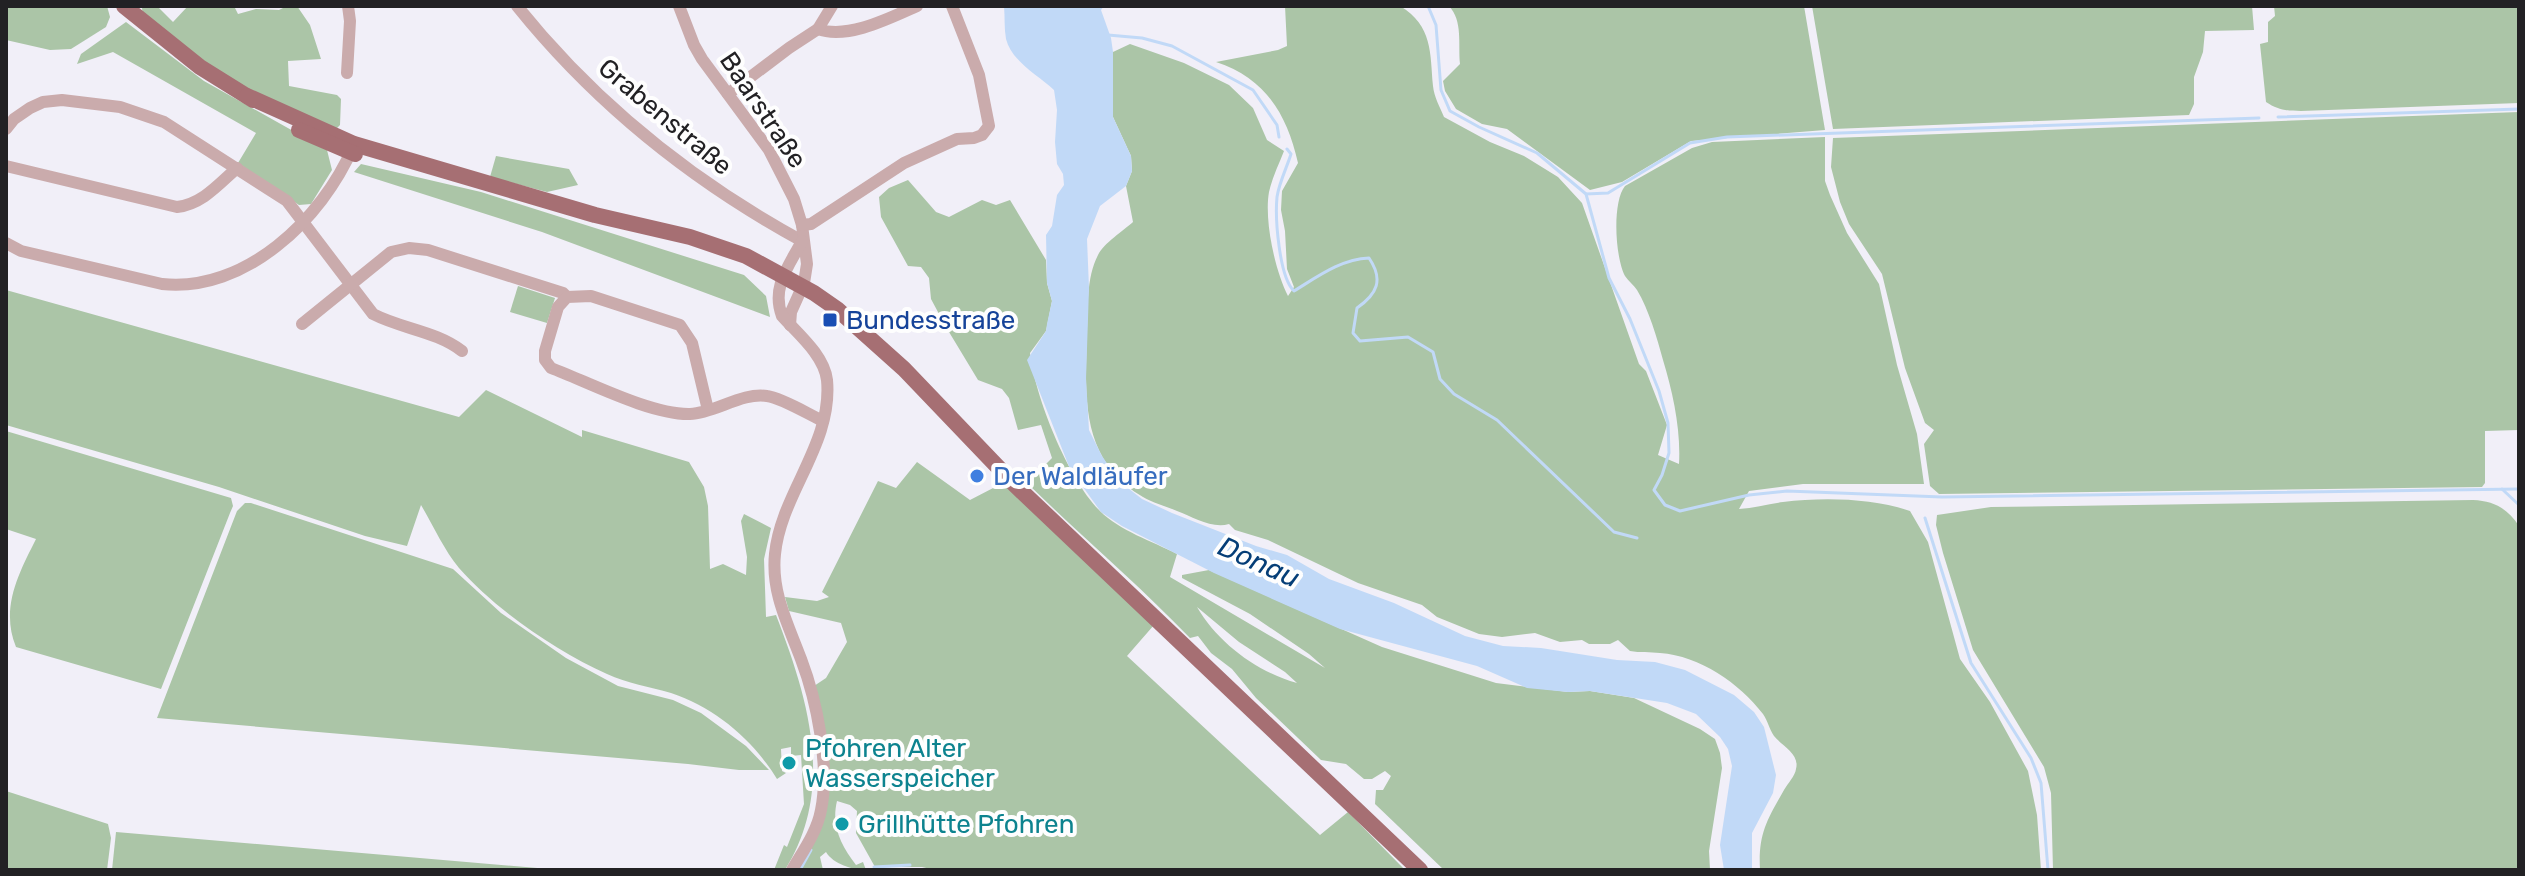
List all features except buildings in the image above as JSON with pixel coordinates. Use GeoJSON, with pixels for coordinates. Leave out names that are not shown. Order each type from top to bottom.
{"type":"FeatureCollection","features":[{"type":"Feature","properties":{"kind":"main road"},"geometry":{"type":"LineString","coordinates":[[131,8],[200,67],[247,96],[353,148],[595,215],[782,280],[837,309],[1040,508],[1420,870]]}},
{"type":"Feature","properties":{"kind":"street"},"geometry":{"type":"LineString","coordinates":[[347,73],[348,6]]}},
{"type":"Feature","properties":{"kind":"street","name":"Grabenstraße"},"geometry":{"type":"LineString","coordinates":[[517,6],[551,48],[636,128],[745,210],[802,241]]}},
{"type":"Feature","properties":{"kind":"street","name":"Baarstraße"},"geometry":{"type":"LineString","coordinates":[[679,6],[694,45],[769,150],[794,199],[802,225],[807,264],[791,312],[790,325]]}},
{"type":"Feature","properties":{"kind":"street"},"geometry":{"type":"LineString","coordinates":[[728,94],[818,29],[832,6]]}},
{"type":"Feature","properties":{"kind":"street"},"geometry":{"type":"LineString","coordinates":[[818,29],[830,34],[884,21],[902,9],[917,6]]}},
{"type":"Feature","properties":{"kind":"street"},"geometry":{"type":"LineString","coordinates":[[802,225],[811,224],[904,163],[957,139],[982,135],[989,126],[979,75],[952,6]]}},
{"type":"Feature","properties":{"kind":"street"},"geometry":{"type":"LineString","coordinates":[[6,129],[30,108],[53,100],[120,107],[164,122],[287,201],[373,314],[388,322],[448,340],[462,351]]}},
{"type":"Feature","properties":{"kind":"street"},"geometry":{"type":"LineString","coordinates":[[6,243],[21,251],[144,281],[185,285],[212,281],[237,272],[305,222],[317,209],[353,148]]}},
{"type":"Feature","properties":{"kind":"street"},"geometry":{"type":"LineString","coordinates":[[6,166],[177,207],[189,206],[201,199],[237,168]]}},
{"type":"Feature","properties":{"kind":"street","name":"Baarstraße"},"geometry":{"type":"LineString","coordinates":[[782,280],[802,241]]}},
{"type":"Feature","properties":{"kind":"street"},"geometry":{"type":"LineString","coordinates":[[302,324],[391,252],[409,248],[428,250],[563,293],[567,297]]}},
{"type":"Feature","properties":{"kind":"street"},"geometry":{"type":"LineString","coordinates":[[782,280],[777,295],[778,306],[823,364],[827,378],[823,421],[805,472],[781,522],[775,555],[775,586],[813,695],[822,757],[821,811],[812,837],[792,869]]}},
{"type":"Feature","properties":{"kind":"street"},"geometry":{"type":"LineString","coordinates":[[708,410],[692,343],[680,325],[591,296],[567,297],[558,307],[545,351],[545,360],[551,368],[656,409],[689,414],[708,410],[767,396],[823,421]]}},
{"type":"Feature","properties":{"kind":"green space"},"geometry":{"type":"Polygon","coordinates":[[[6,6],[107,6],[110,17],[106,27],[71,49],[50,50],[6,40],[6,6]]]}},
{"type":"Feature","properties":{"kind":"green space"},"geometry":{"type":"Polygon","coordinates":[[[157,6],[173,22],[188,6],[234,6],[238,14],[256,9],[279,10],[297,6],[310,25],[321,59],[288,61],[289,86],[337,95],[341,99],[340,125],[335,130],[229,79],[143,17],[142,8],[157,6]]]}},
{"type":"Feature","properties":{"kind":"green space"},"geometry":{"type":"Polygon","coordinates":[[[1285,6],[1400,6],[1419,22],[1428,41],[1434,90],[1444,117],[1524,156],[1558,177],[1582,203],[1639,364],[1646,371],[1667,425],[1658,455],[1679,464],[1676,412],[1658,343],[1645,306],[1625,276],[1619,256],[1616,230],[1621,194],[1625,186],[1692,148],[1712,142],[1825,137],[1825,181],[1847,233],[1879,284],[1897,365],[1917,434],[1924,484],[1803,484],[1749,491],[1739,509],[1831,499],[1880,503],[1910,511],[1928,542],[1960,659],[1990,702],[2028,771],[2037,815],[2041,870],[1760,870],[1761,847],[1768,819],[1797,764],[1753,703],[1718,673],[1675,655],[1630,651],[1618,640],[1610,644],[1589,644],[1582,640],[1560,642],[1535,633],[1502,637],[1479,634],[1437,617],[1422,605],[1358,583],[1268,540],[1235,530],[1229,524],[1209,524],[1151,501],[1122,482],[1107,465],[1091,425],[1087,404],[1086,358],[1088,294],[1094,264],[1105,246],[1133,222],[1126,186],[1132,171],[1131,156],[1113,117],[1113,52],[1130,44],[1184,63],[1229,85],[1253,108],[1267,140],[1284,151],[1269,192],[1268,217],[1275,259],[1288,296],[1294,287],[1287,269],[1281,210],[1282,191],[1298,163],[1293,145],[1280,114],[1261,88],[1233,69],[1216,62],[1287,46],[1285,6]]]}},
{"type":"Feature","properties":{"kind":"green space"},"geometry":{"type":"Polygon","coordinates":[[[1449,6],[1804,6],[1825,130],[1691,141],[1622,182],[1590,190],[1507,129],[1482,124],[1456,109],[1443,81],[1460,64],[1458,26],[1449,6]]]}},
{"type":"Feature","properties":{"kind":"green space"},"geometry":{"type":"Polygon","coordinates":[[[1812,6],[2252,6],[2254,30],[2205,31],[2203,52],[2194,77],[2194,104],[2189,115],[1833,129],[1812,6]]]}},
{"type":"Feature","properties":{"kind":"green space"},"geometry":{"type":"Polygon","coordinates":[[[2274,6],[2519,6],[2519,103],[2301,111],[2275,107],[2266,102],[2260,44],[2268,42],[2268,22],[2275,16],[2274,6]]]}},
{"type":"Feature","properties":{"kind":"green space"},"geometry":{"type":"Polygon","coordinates":[[[126,22],[204,81],[327,150],[332,170],[311,204],[299,205],[238,163],[256,133],[113,52],[77,64],[81,54],[126,22]]]}},
{"type":"Feature","properties":{"kind":"green space"},"geometry":{"type":"Polygon","coordinates":[[[2519,112],[2519,430],[2485,431],[2485,483],[2482,487],[1939,494],[1930,486],[1924,444],[1934,430],[1925,423],[1905,368],[1882,274],[1849,224],[1840,202],[1831,167],[1833,138],[2519,112]]]}},
{"type":"Feature","properties":{"kind":"green space"},"geometry":{"type":"Polygon","coordinates":[[[496,156],[569,169],[578,185],[547,192],[490,177],[496,156]]]}},
{"type":"Feature","properties":{"kind":"green space"},"geometry":{"type":"Polygon","coordinates":[[[361,164],[481,192],[744,275],[766,296],[770,317],[542,232],[354,172],[361,164]]]}},
{"type":"Feature","properties":{"kind":"green space"},"geometry":{"type":"Polygon","coordinates":[[[908,180],[936,212],[949,217],[982,200],[996,205],[1010,200],[1046,260],[1052,301],[1046,331],[1030,353],[1039,392],[1055,436],[1076,479],[1100,511],[1127,530],[1177,554],[1170,577],[1325,668],[1250,614],[1182,578],[1182,575],[1209,570],[1382,647],[1496,683],[1634,698],[1700,729],[1715,739],[1722,768],[1709,851],[1710,870],[1444,870],[1375,804],[1376,790],[1383,790],[1391,776],[1385,771],[1372,779],[1364,779],[1346,764],[1321,760],[1256,698],[1232,669],[1211,653],[1198,636],[1190,638],[1027,483],[1052,458],[1041,425],[1018,430],[1009,398],[1002,389],[978,380],[931,299],[929,278],[921,267],[908,266],[881,217],[879,197],[889,188],[908,180]],[[1197,607],[1216,633],[1253,664],[1297,683],[1285,672],[1239,642],[1197,607]]]}},
{"type":"Feature","properties":{"kind":"green space"},"geometry":{"type":"Polygon","coordinates":[[[518,286],[555,298],[547,323],[510,312],[518,286]]]}},
{"type":"Feature","properties":{"kind":"green space"},"geometry":{"type":"Polygon","coordinates":[[[6,290],[459,417],[486,390],[582,437],[582,430],[689,462],[704,487],[708,506],[710,569],[723,564],[746,575],[747,557],[741,521],[744,514],[771,528],[764,559],[766,617],[776,615],[788,646],[812,743],[810,807],[801,839],[785,870],[774,870],[804,804],[801,755],[791,756],[791,747],[781,749],[782,771],[786,773],[777,779],[745,739],[703,707],[671,693],[607,674],[548,641],[509,614],[459,568],[421,505],[407,546],[365,536],[219,487],[6,425],[6,290]]]}},
{"type":"Feature","properties":{"kind":"green space"},"geometry":{"type":"Polygon","coordinates":[[[6,431],[231,498],[233,506],[161,689],[16,647],[10,618],[11,605],[18,578],[36,539],[6,529],[6,431]]]}},
{"type":"Feature","properties":{"kind":"green space"},"geometry":{"type":"Polygon","coordinates":[[[917,462],[970,500],[997,486],[1008,485],[1154,625],[1127,656],[1320,835],[1348,812],[1405,870],[935,870],[875,867],[856,833],[857,811],[837,801],[835,819],[842,843],[856,865],[863,862],[866,870],[844,866],[826,852],[820,857],[823,870],[796,870],[824,813],[814,686],[826,678],[847,642],[841,623],[789,611],[785,597],[817,601],[829,597],[822,592],[878,481],[896,488],[917,462]]]}},
{"type":"Feature","properties":{"kind":"green space"},"geometry":{"type":"Polygon","coordinates":[[[2473,500],[2499,507],[2510,514],[2519,526],[2519,870],[2053,870],[2051,793],[2044,767],[1973,650],[1943,553],[1936,525],[1937,515],[1991,507],[2473,500]]]}},
{"type":"Feature","properties":{"kind":"green space"},"geometry":{"type":"Polygon","coordinates":[[[245,503],[453,569],[501,613],[566,658],[618,686],[673,700],[701,713],[746,746],[769,770],[739,770],[157,718],[237,511],[245,503]]]}},
{"type":"Feature","properties":{"kind":"green space"},"geometry":{"type":"Polygon","coordinates":[[[6,791],[108,824],[111,838],[107,870],[6,870],[6,791]]]}},
{"type":"Feature","properties":{"kind":"green space"},"geometry":{"type":"Polygon","coordinates":[[[116,832],[561,870],[112,870],[116,832]]]}},
{"type":"Feature","properties":{"kind":"water","name":"Donau"},"geometry":{"type":"Polygon","coordinates":[[[1004,6],[1104,6],[1101,10],[1113,52],[1113,117],[1131,156],[1132,171],[1126,186],[1100,206],[1087,239],[1086,379],[1089,430],[1119,481],[1142,499],[1172,513],[1287,555],[1329,579],[1394,603],[1465,636],[1503,646],[1655,662],[1685,670],[1734,695],[1754,712],[1764,727],[1776,775],[1773,793],[1752,833],[1752,870],[1724,870],[1720,845],[1732,766],[1728,749],[1720,737],[1696,714],[1667,703],[1590,691],[1527,688],[1477,666],[1340,629],[1214,573],[1101,512],[1070,469],[1027,360],[1046,331],[1052,301],[1047,283],[1046,235],[1052,226],[1057,195],[1064,185],[1063,174],[1057,164],[1054,90],[1020,61],[1009,47],[1005,35],[1004,6]]]}},
{"type":"Feature","properties":{"kind":"waterway"},"geometry":{"type":"LineString","coordinates":[[1428,6],[1436,25],[1441,90],[1450,111],[1537,153],[1586,194],[1609,278],[1630,319],[1659,391],[1668,423],[1669,453],[1654,490],[1665,505],[1680,511],[1749,495],[1787,491],[1942,497],[2519,489]]}},
{"type":"Feature","properties":{"kind":"waterway"},"geometry":{"type":"LineString","coordinates":[[1108,35],[1142,38],[1172,46],[1253,90],[1277,125],[1279,137]]}},
{"type":"Feature","properties":{"kind":"waterway"},"geometry":{"type":"LineString","coordinates":[[2278,117],[2519,109]]}},
{"type":"Feature","properties":{"kind":"waterway"},"geometry":{"type":"LineString","coordinates":[[1586,194],[1608,193],[1690,143],[1727,137],[2259,118]]}},
{"type":"Feature","properties":{"kind":"waterway"},"geometry":{"type":"LineString","coordinates":[[1287,149],[1291,154],[1278,192],[1277,219],[1282,261],[1294,291],[1339,265],[1369,258],[1377,280],[1374,292],[1357,308],[1353,333],[1360,341],[1408,337],[1433,352],[1440,379],[1454,394],[1497,420],[1614,532],[1637,538]]}},
{"type":"Feature","properties":{"kind":"waterway"},"geometry":{"type":"LineString","coordinates":[[2502,489],[2519,505]]}},
{"type":"Feature","properties":{"kind":"waterway"},"geometry":{"type":"LineString","coordinates":[[1925,518],[1971,663],[2031,758],[2041,783],[2048,870]]}},
{"type":"Feature","properties":{"kind":"waterway"},"geometry":{"type":"LineString","coordinates":[[800,870],[811,850]]}},
{"type":"Feature","properties":{"kind":"waterway"},"geometry":{"type":"LineString","coordinates":[[874,867],[910,865]]}},
{"type":"Feature","properties":{"kind":"place","name":"Bundesstraße"},"geometry":{"type":"Point","coordinates":[830,320]}},
{"type":"Feature","properties":{"kind":"place","name":"Der Waldläufer"},"geometry":{"type":"Point","coordinates":[977,476]}},
{"type":"Feature","properties":{"kind":"place","name":"Pfohren Alter Wasserspeicher"},"geometry":{"type":"Point","coordinates":[789,763]}},
{"type":"Feature","properties":{"kind":"place","name":"Grillhütte Pfohren"},"geometry":{"type":"Point","coordinates":[842,824]}}]}
